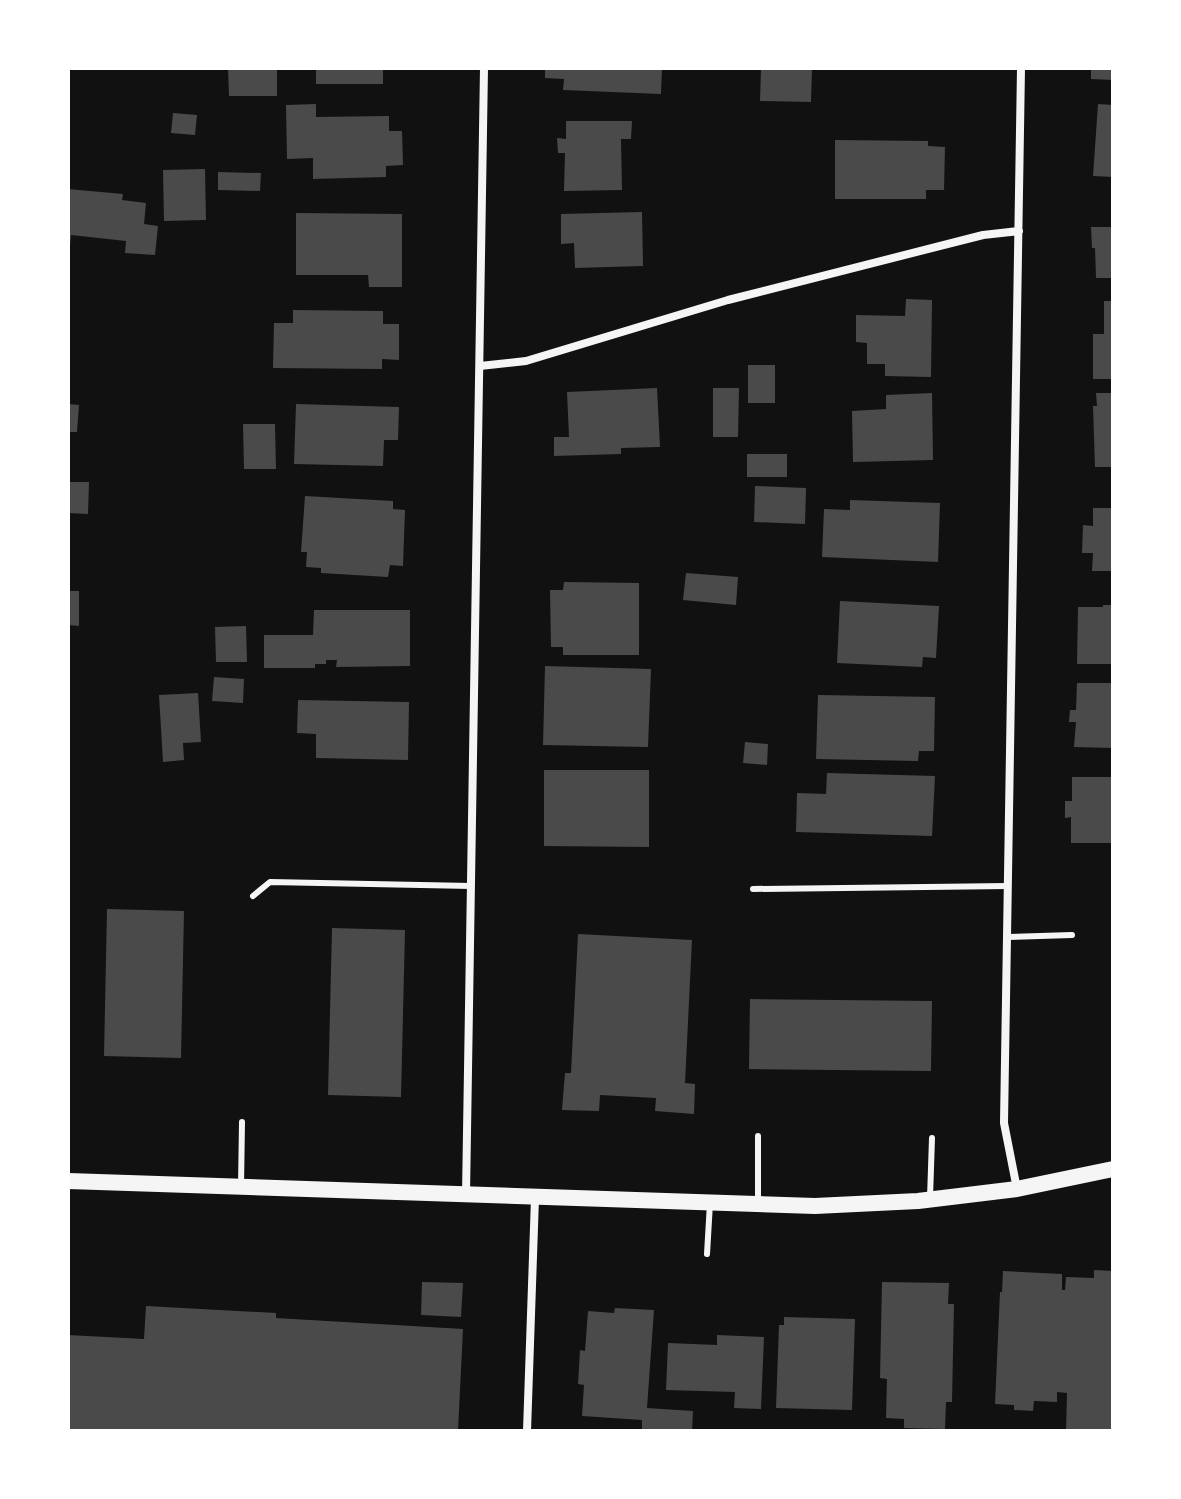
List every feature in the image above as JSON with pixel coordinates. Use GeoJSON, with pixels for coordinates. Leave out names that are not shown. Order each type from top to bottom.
{"type":"FeatureCollection","features":[{"type":"Feature","properties":{"kind":"main road"},"geometry":{"type":"LineString","coordinates":[[68,1181],[815,1206],[930,1199],[1017,1189],[1113,1169]]}},
{"type":"Feature","properties":{"kind":"street"},"geometry":{"type":"LineString","coordinates":[[466,1196],[484,68]]}},
{"type":"Feature","properties":{"kind":"street"},"geometry":{"type":"LineString","coordinates":[[1017,1189],[1004,1123],[1021,68]]}},
{"type":"Feature","properties":{"kind":"street"},"geometry":{"type":"LineString","coordinates":[[480,366],[526,361],[728,300],[983,235],[1019,231]]}},
{"type":"Feature","properties":{"kind":"street"},"geometry":{"type":"LineString","coordinates":[[527,1431],[535,1198]]}},
{"type":"Feature","properties":{"kind":"lane"},"geometry":{"type":"LineString","coordinates":[[253,896],[270,882],[471,886]]}},
{"type":"Feature","properties":{"kind":"lane"},"geometry":{"type":"LineString","coordinates":[[753,889],[1008,886]]}},
{"type":"Feature","properties":{"kind":"lane"},"geometry":{"type":"LineString","coordinates":[[1007,937],[1072,935]]}},
{"type":"Feature","properties":{"kind":"lane"},"geometry":{"type":"LineString","coordinates":[[241,1187],[242,1122]]}},
{"type":"Feature","properties":{"kind":"lane"},"geometry":{"type":"LineString","coordinates":[[758,1136],[758,1205]]}},
{"type":"Feature","properties":{"kind":"lane"},"geometry":{"type":"LineString","coordinates":[[930,1199],[932,1138]]}},
{"type":"Feature","properties":{"kind":"lane"},"geometry":{"type":"LineString","coordinates":[[707,1254],[710,1203]]}},
{"type":"Feature","properties":{"kind":"building"},"geometry":{"type":"Polygon","coordinates":[[[228,68],[277,68],[277,96],[229,96],[228,68]]]}},
{"type":"Feature","properties":{"kind":"building"},"geometry":{"type":"Polygon","coordinates":[[[316,68],[383,68],[383,84],[316,84],[316,68]]]}},
{"type":"Feature","properties":{"kind":"building"},"geometry":{"type":"Polygon","coordinates":[[[545,68],[662,68],[661,94],[563,90],[564,79],[545,78],[545,68]]]}},
{"type":"Feature","properties":{"kind":"building"},"geometry":{"type":"Polygon","coordinates":[[[761,68],[812,68],[811,102],[760,101],[761,68]]]}},
{"type":"Feature","properties":{"kind":"building"},"geometry":{"type":"Polygon","coordinates":[[[1091,68],[1113,68],[1113,80],[1091,79],[1091,68]]]}},
{"type":"Feature","properties":{"kind":"building"},"geometry":{"type":"Polygon","coordinates":[[[316,104],[316,117],[389,116],[389,131],[402,131],[403,165],[386,166],[386,177],[313,179],[313,158],[287,159],[286,105],[316,104]]]}},
{"type":"Feature","properties":{"kind":"building"},"geometry":{"type":"Polygon","coordinates":[[[1098,104],[1113,105],[1113,177],[1093,176],[1098,104]]]}},
{"type":"Feature","properties":{"kind":"building"},"geometry":{"type":"Polygon","coordinates":[[[173,113],[197,115],[195,135],[171,133],[173,113]]]}},
{"type":"Feature","properties":{"kind":"building"},"geometry":{"type":"Polygon","coordinates":[[[566,121],[632,121],[631,139],[621,139],[622,190],[564,191],[565,153],[558,153],[557,138],[566,139],[566,121]]]}},
{"type":"Feature","properties":{"kind":"building"},"geometry":{"type":"Polygon","coordinates":[[[835,140],[928,141],[928,146],[945,147],[944,190],[926,190],[926,199],[835,199],[835,140]]]}},
{"type":"Feature","properties":{"kind":"building"},"geometry":{"type":"Polygon","coordinates":[[[205,169],[206,220],[164,221],[163,170],[205,169]]]}},
{"type":"Feature","properties":{"kind":"building"},"geometry":{"type":"Polygon","coordinates":[[[218,172],[261,173],[260,191],[218,190],[218,172]]]}},
{"type":"Feature","properties":{"kind":"building"},"geometry":{"type":"Polygon","coordinates":[[[68,189],[123,194],[122,200],[146,203],[144,224],[158,226],[155,255],[125,253],[126,241],[71,235],[68,246],[68,189]]]}},
{"type":"Feature","properties":{"kind":"building"},"geometry":{"type":"Polygon","coordinates":[[[642,212],[643,266],[575,268],[574,243],[561,244],[561,214],[642,212]]]}},
{"type":"Feature","properties":{"kind":"building"},"geometry":{"type":"Polygon","coordinates":[[[296,213],[402,214],[402,287],[369,287],[368,275],[296,275],[296,213]]]}},
{"type":"Feature","properties":{"kind":"building"},"geometry":{"type":"Polygon","coordinates":[[[1091,227],[1113,227],[1113,278],[1096,278],[1091,227]]]}},
{"type":"Feature","properties":{"kind":"building"},"geometry":{"type":"Polygon","coordinates":[[[906,299],[932,300],[931,377],[885,376],[885,364],[867,364],[867,343],[856,342],[856,315],[905,316],[906,299]]]}},
{"type":"Feature","properties":{"kind":"building"},"geometry":{"type":"Polygon","coordinates":[[[1104,301],[1113,301],[1113,379],[1093,379],[1093,334],[1104,334],[1104,301]]]}},
{"type":"Feature","properties":{"kind":"building"},"geometry":{"type":"Polygon","coordinates":[[[293,310],[383,311],[383,324],[399,324],[399,360],[382,359],[382,369],[273,368],[274,323],[293,323],[293,310]]]}},
{"type":"Feature","properties":{"kind":"building"},"geometry":{"type":"Polygon","coordinates":[[[748,365],[775,365],[775,403],[748,403],[748,365]]]}},
{"type":"Feature","properties":{"kind":"building"},"geometry":{"type":"Polygon","coordinates":[[[657,388],[660,447],[621,448],[621,454],[554,456],[554,437],[569,437],[567,392],[657,388]]]}},
{"type":"Feature","properties":{"kind":"building"},"geometry":{"type":"Polygon","coordinates":[[[713,388],[739,388],[738,437],[713,437],[713,388]]]}},
{"type":"Feature","properties":{"kind":"building"},"geometry":{"type":"Polygon","coordinates":[[[932,393],[933,460],[853,462],[852,411],[886,409],[886,395],[932,393]]]}},
{"type":"Feature","properties":{"kind":"building"},"geometry":{"type":"Polygon","coordinates":[[[1096,393],[1113,393],[1113,467],[1095,467],[1093,406],[1097,406],[1096,393]]]}},
{"type":"Feature","properties":{"kind":"building"},"geometry":{"type":"Polygon","coordinates":[[[68,404],[79,405],[77,432],[68,432],[68,404]]]}},
{"type":"Feature","properties":{"kind":"building"},"geometry":{"type":"Polygon","coordinates":[[[296,404],[399,407],[398,440],[384,440],[383,466],[294,464],[296,404]]]}},
{"type":"Feature","properties":{"kind":"building"},"geometry":{"type":"Polygon","coordinates":[[[243,424],[275,424],[276,469],[244,469],[243,424]]]}},
{"type":"Feature","properties":{"kind":"building"},"geometry":{"type":"Polygon","coordinates":[[[747,454],[787,454],[787,477],[747,477],[747,454]]]}},
{"type":"Feature","properties":{"kind":"building"},"geometry":{"type":"Polygon","coordinates":[[[69,482],[89,482],[88,514],[68,513],[69,482]]]}},
{"type":"Feature","properties":{"kind":"building"},"geometry":{"type":"Polygon","coordinates":[[[755,486],[806,488],[805,524],[754,522],[755,486]]]}},
{"type":"Feature","properties":{"kind":"building"},"geometry":{"type":"Polygon","coordinates":[[[305,496],[393,501],[393,509],[405,510],[403,566],[390,565],[388,577],[321,573],[321,568],[306,567],[307,552],[301,552],[305,496]]]}},
{"type":"Feature","properties":{"kind":"building"},"geometry":{"type":"Polygon","coordinates":[[[850,500],[940,503],[938,562],[822,557],[824,509],[850,510],[850,500]]]}},
{"type":"Feature","properties":{"kind":"building"},"geometry":{"type":"Polygon","coordinates":[[[1093,508],[1113,508],[1113,571],[1092,571],[1093,553],[1082,553],[1083,525],[1093,526],[1093,508]]]}},
{"type":"Feature","properties":{"kind":"building"},"geometry":{"type":"Polygon","coordinates":[[[686,573],[738,577],[736,605],[683,600],[686,573]]]}},
{"type":"Feature","properties":{"kind":"building"},"geometry":{"type":"Polygon","coordinates":[[[564,582],[639,583],[639,655],[563,655],[563,647],[551,647],[550,590],[563,590],[564,582]]]}},
{"type":"Feature","properties":{"kind":"building"},"geometry":{"type":"Polygon","coordinates":[[[68,591],[79,591],[79,626],[68,625],[68,591]]]}},
{"type":"Feature","properties":{"kind":"building"},"geometry":{"type":"Polygon","coordinates":[[[840,601],[939,606],[936,658],[923,657],[922,667],[837,663],[840,601]]]}},
{"type":"Feature","properties":{"kind":"building"},"geometry":{"type":"Polygon","coordinates":[[[1113,605],[1113,664],[1077,664],[1078,607],[1113,605]]]}},
{"type":"Feature","properties":{"kind":"building"},"geometry":{"type":"Polygon","coordinates":[[[314,610],[410,610],[410,666],[336,667],[337,660],[326,660],[326,664],[315,664],[315,668],[264,668],[264,635],[313,635],[314,610]]]}},
{"type":"Feature","properties":{"kind":"building"},"geometry":{"type":"Polygon","coordinates":[[[246,626],[247,662],[216,662],[215,627],[246,626]]]}},
{"type":"Feature","properties":{"kind":"building"},"geometry":{"type":"Polygon","coordinates":[[[545,666],[651,669],[648,747],[543,745],[545,666]]]}},
{"type":"Feature","properties":{"kind":"building"},"geometry":{"type":"Polygon","coordinates":[[[214,677],[244,679],[243,703],[212,701],[214,677]]]}},
{"type":"Feature","properties":{"kind":"building"},"geometry":{"type":"Polygon","coordinates":[[[1077,683],[1113,683],[1113,748],[1074,747],[1076,722],[1069,722],[1070,710],[1076,710],[1077,683]]]}},
{"type":"Feature","properties":{"kind":"building"},"geometry":{"type":"Polygon","coordinates":[[[198,693],[201,742],[183,743],[184,760],[163,762],[159,695],[198,693]]]}},
{"type":"Feature","properties":{"kind":"building"},"geometry":{"type":"Polygon","coordinates":[[[818,695],[935,697],[934,751],[919,751],[918,761],[816,759],[818,695]]]}},
{"type":"Feature","properties":{"kind":"building"},"geometry":{"type":"Polygon","coordinates":[[[298,700],[409,702],[408,760],[316,758],[316,734],[297,733],[298,700]]]}},
{"type":"Feature","properties":{"kind":"building"},"geometry":{"type":"Polygon","coordinates":[[[745,742],[768,744],[767,765],[743,763],[745,742]]]}},
{"type":"Feature","properties":{"kind":"building"},"geometry":{"type":"Polygon","coordinates":[[[544,770],[649,770],[649,847],[544,846],[544,770]]]}},
{"type":"Feature","properties":{"kind":"building"},"geometry":{"type":"Polygon","coordinates":[[[827,773],[935,776],[932,836],[796,832],[797,793],[826,794],[827,773]]]}},
{"type":"Feature","properties":{"kind":"building"},"geometry":{"type":"Polygon","coordinates":[[[1072,777],[1113,777],[1113,843],[1071,843],[1071,817],[1065,818],[1065,801],[1072,801],[1072,777]]]}},
{"type":"Feature","properties":{"kind":"building"},"geometry":{"type":"Polygon","coordinates":[[[107,909],[184,911],[181,1058],[104,1056],[107,909]]]}},
{"type":"Feature","properties":{"kind":"building"},"geometry":{"type":"Polygon","coordinates":[[[332,928],[405,930],[401,1097],[328,1095],[332,928]]]}},
{"type":"Feature","properties":{"kind":"building"},"geometry":{"type":"Polygon","coordinates":[[[578,934],[692,940],[685,1083],[695,1084],[694,1114],[655,1111],[656,1098],[600,1095],[599,1111],[562,1110],[565,1073],[571,1073],[578,934]]]}},
{"type":"Feature","properties":{"kind":"building"},"geometry":{"type":"Polygon","coordinates":[[[750,999],[932,1001],[931,1071],[749,1069],[750,999]]]}},
{"type":"Feature","properties":{"kind":"building"},"geometry":{"type":"Polygon","coordinates":[[[1094,1270],[1113,1271],[1113,1431],[1066,1431],[1067,1393],[1057,1392],[1057,1402],[1034,1401],[1033,1411],[1014,1410],[1014,1405],[995,1404],[1003,1271],[1062,1274],[1062,1290],[1065,1290],[1066,1277],[1094,1278],[1094,1270]]]}},
{"type":"Feature","properties":{"kind":"building"},"geometry":{"type":"Polygon","coordinates":[[[422,1282],[463,1283],[461,1317],[421,1315],[422,1282]]]}},
{"type":"Feature","properties":{"kind":"building"},"geometry":{"type":"Polygon","coordinates":[[[882,1282],[949,1283],[948,1304],[954,1304],[952,1402],[946,1402],[945,1429],[904,1428],[904,1419],[886,1418],[887,1379],[880,1378],[882,1282]]]}},
{"type":"Feature","properties":{"kind":"building"},"geometry":{"type":"Polygon","coordinates":[[[146,1306],[276,1313],[276,1318],[463,1329],[458,1431],[68,1431],[68,1335],[144,1339],[146,1306]]]}},
{"type":"Feature","properties":{"kind":"building"},"geometry":{"type":"Polygon","coordinates":[[[615,1308],[654,1310],[647,1408],[693,1411],[692,1431],[642,1431],[642,1420],[582,1416],[584,1385],[578,1384],[580,1350],[585,1351],[588,1311],[614,1313],[615,1308]]]}},
{"type":"Feature","properties":{"kind":"building"},"geometry":{"type":"Polygon","coordinates":[[[784,1317],[855,1319],[852,1410],[776,1408],[779,1325],[784,1325],[784,1317]]]}},
{"type":"Feature","properties":{"kind":"building"},"geometry":{"type":"Polygon","coordinates":[[[717,1335],[764,1337],[761,1409],[734,1408],[735,1392],[666,1390],[668,1343],[717,1345],[717,1335]]]}}]}
